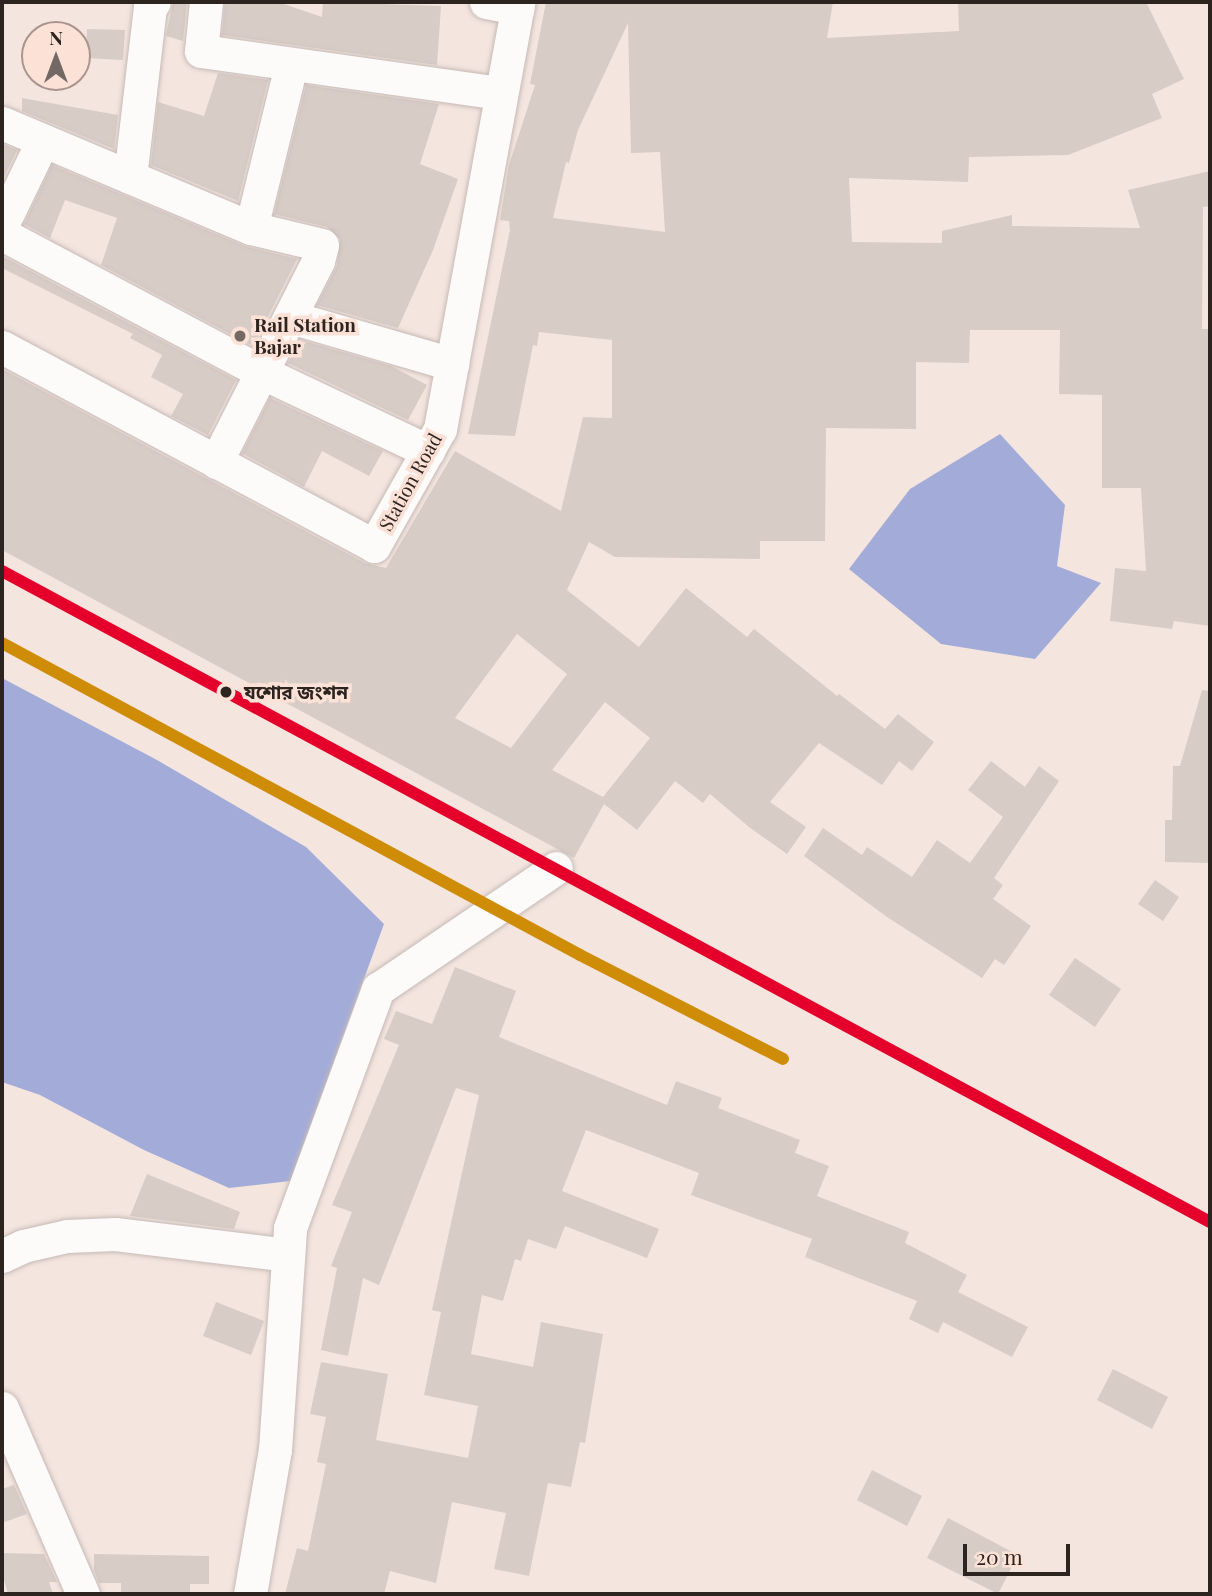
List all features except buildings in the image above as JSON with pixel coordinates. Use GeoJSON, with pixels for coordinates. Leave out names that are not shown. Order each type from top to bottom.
{"type":"FeatureCollection","features":[{"type":"Feature","properties":{"kind":"street"},"geometry":{"type":"LineString","coordinates":[[130,177],[150,7],[154,2]]}},
{"type":"Feature","properties":{"kind":"street"},"geometry":{"type":"LineString","coordinates":[[206,2],[201,51],[502,93]]}},
{"type":"Feature","properties":{"kind":"street","name":"Station Road"},"geometry":{"type":"LineString","coordinates":[[2,347],[374,546],[440,429],[502,93],[507,4]]}},
{"type":"Feature","properties":{"kind":"street"},"geometry":{"type":"LineString","coordinates":[[251,228],[291,65]]}},
{"type":"Feature","properties":{"kind":"street"},"geometry":{"type":"LineString","coordinates":[[2,123],[251,228],[322,245],[318,261],[216,462]]}},
{"type":"Feature","properties":{"kind":"street"},"geometry":{"type":"LineString","coordinates":[[2,225],[43,140]]}},
{"type":"Feature","properties":{"kind":"street"},"geometry":{"type":"LineString","coordinates":[[2,234],[261,372],[428,451]]}},
{"type":"Feature","properties":{"kind":"street"},"geometry":{"type":"LineString","coordinates":[[289,317],[452,363]]}},
{"type":"Feature","properties":{"kind":"street"},"geometry":{"type":"LineString","coordinates":[[250,1594],[275,1450],[290,1228],[378,989],[556,868]]}},
{"type":"Feature","properties":{"kind":"street"},"geometry":{"type":"LineString","coordinates":[[2,1256],[23,1246],[67,1236],[114,1234],[288,1255]]}},
{"type":"Feature","properties":{"kind":"street"},"geometry":{"type":"LineString","coordinates":[[2,1408],[83,1594]]}},
{"type":"Feature","properties":{"kind":"water"},"geometry":{"type":"Polygon","coordinates":[[[1000,434],[1065,505],[1057,566],[1101,583],[1035,659],[941,644],[849,569],[910,489],[1000,434]]]}},
{"type":"Feature","properties":{"kind":"water"},"geometry":{"type":"Polygon","coordinates":[[[2,678],[157,760],[306,847],[384,924],[290,1181],[229,1188],[144,1150],[40,1095],[2,1082],[2,678]]]}},
{"type":"Feature","properties":{"kind":"transit line"},"geometry":{"type":"LineString","coordinates":[[2,571],[1210,1222]]}},
{"type":"Feature","properties":{"kind":"transit line"},"geometry":{"type":"LineString","coordinates":[[2,643],[580,955],[783,1059]]}},
{"type":"Feature","properties":{"kind":"place","name":"Rail Station Bajar"},"geometry":{"type":"Point","coordinates":[240,336]}},
{"type":"Feature","properties":{"kind":"place","name":"যশোর জংশন"},"geometry":{"type":"Point","coordinates":[226,692]}}]}
